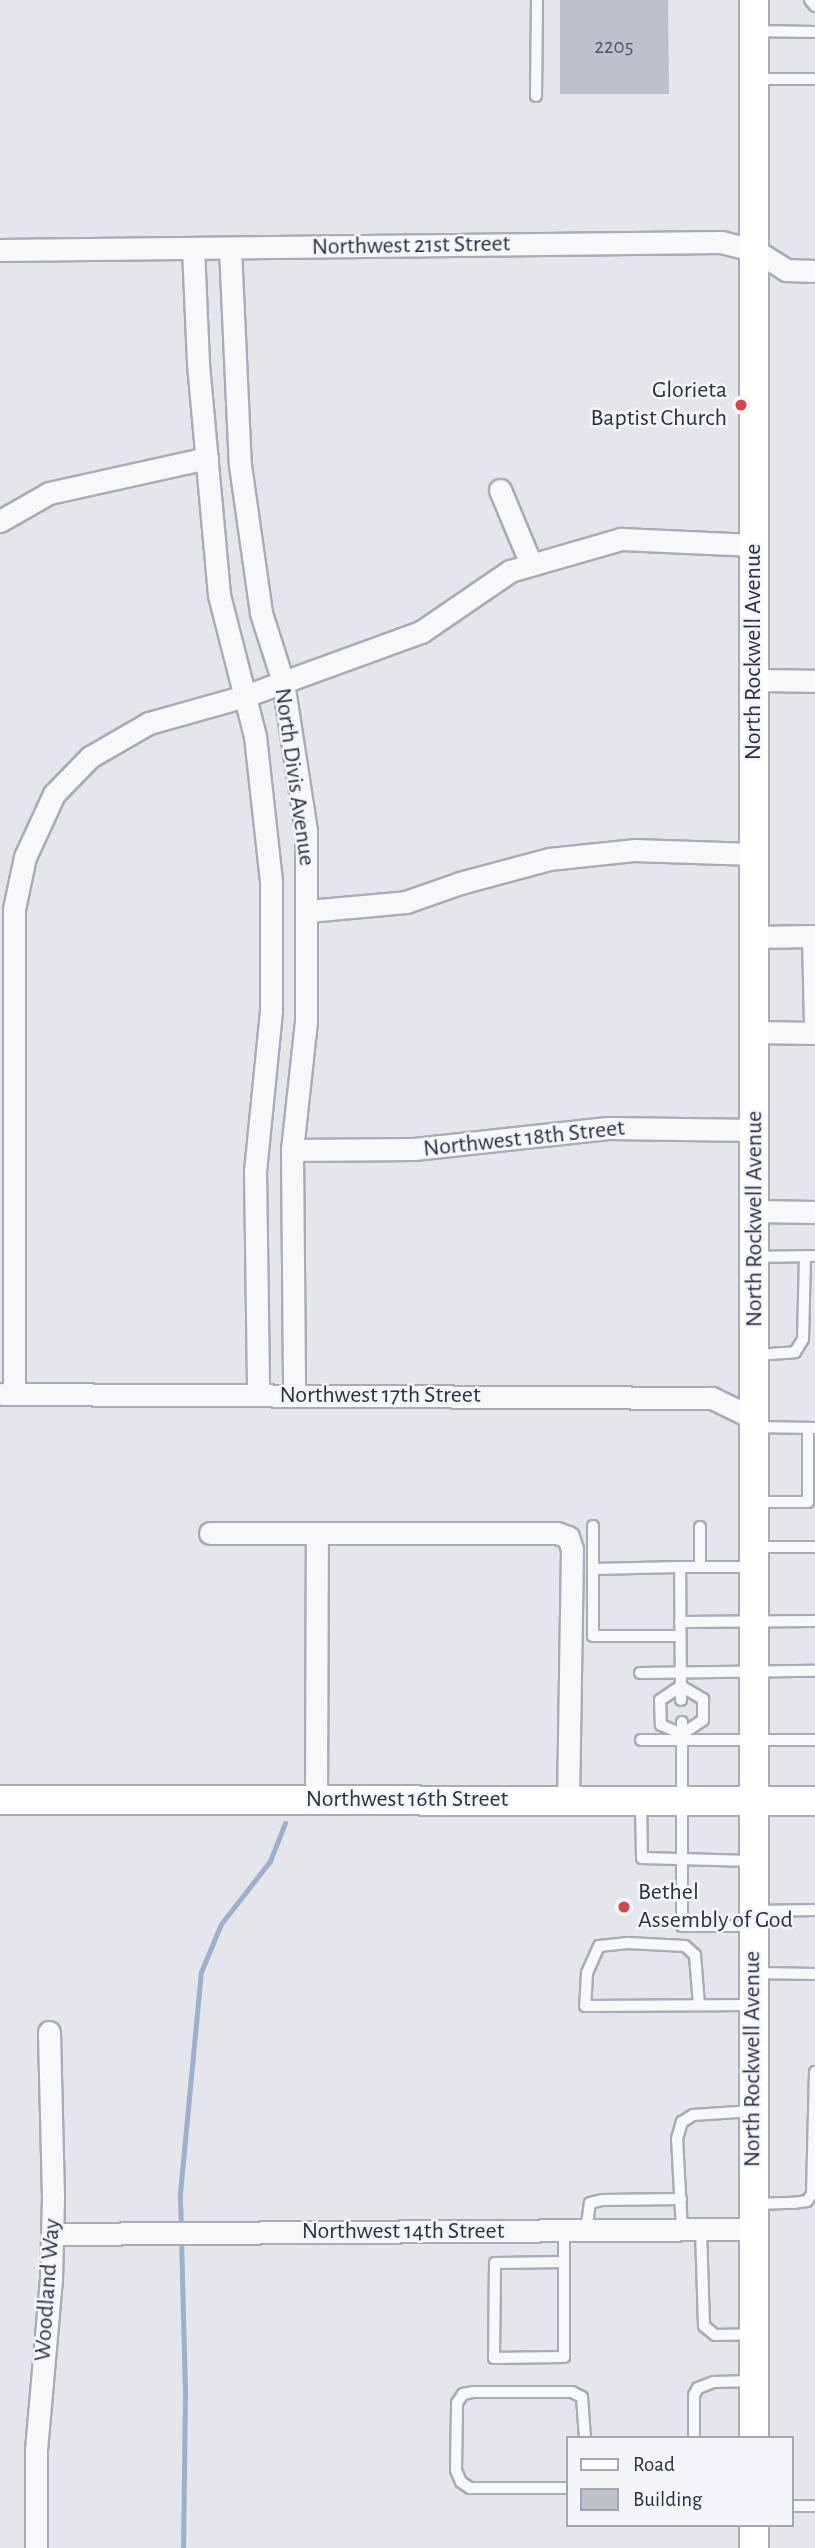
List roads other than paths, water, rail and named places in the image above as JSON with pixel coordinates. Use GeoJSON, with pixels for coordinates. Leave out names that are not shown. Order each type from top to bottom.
{"type":"FeatureCollection","features":[{"type":"Feature","properties":{"kind":"main road","name":"North Rockwell Avenue"},"geometry":{"type":"LineString","coordinates":[[754,0],[756,1211],[751,1801],[754,2436]]}},
{"type":"Feature","properties":{"kind":"main road","name":"Northwest 16th Street"},"geometry":{"type":"LineString","coordinates":[[0,1800],[815,1801]]}},
{"type":"Feature","properties":{"kind":"main road"},"geometry":{"type":"LineString","coordinates":[[754,2527],[754,2548]]}},
{"type":"Feature","properties":{"kind":"street","name":"Northwest 21st Street"},"geometry":{"type":"LineString","coordinates":[[0,250],[721,242],[756,251],[786,270],[815,271]]}},
{"type":"Feature","properties":{"kind":"street","name":"North Divis Avenue"},"geometry":{"type":"LineString","coordinates":[[193,248],[198,364],[219,596],[255,736],[271,882],[271,1012],[255,1170],[258,1395]]}},
{"type":"Feature","properties":{"kind":"street","name":"North Divis Avenue"},"geometry":{"type":"LineString","coordinates":[[229,248],[240,465],[261,613],[283,682],[306,830],[306,1021],[294,1108],[292,1150],[294,1395]]}},
{"type":"Feature","properties":{"kind":"street"},"geometry":{"type":"LineString","coordinates":[[0,521],[49,493],[207,458]]}},
{"type":"Feature","properties":{"kind":"street"},"geometry":{"type":"LineString","coordinates":[[500,490],[531,564]]}},
{"type":"Feature","properties":{"kind":"street"},"geometry":{"type":"LineString","coordinates":[[7,1394],[14,909],[25,857],[54,794],[90,758],[149,723],[246,696],[421,632],[510,571],[621,539],[754,545]]}},
{"type":"Feature","properties":{"kind":"street"},"geometry":{"type":"LineString","coordinates":[[754,680],[815,681]]}},
{"type":"Feature","properties":{"kind":"street"},"geometry":{"type":"LineString","coordinates":[[308,911],[406,902],[460,883],[549,859],[634,850],[754,855]]}},
{"type":"Feature","properties":{"kind":"street"},"geometry":{"type":"LineString","coordinates":[[754,937],[814,936],[815,1022]]}},
{"type":"Feature","properties":{"kind":"street"},"geometry":{"type":"LineString","coordinates":[[755,1032],[815,1034]]}},
{"type":"Feature","properties":{"kind":"street","name":"Northwest 18th Street"},"geometry":{"type":"LineString","coordinates":[[292,1150],[414,1149],[608,1128],[756,1130]]}},
{"type":"Feature","properties":{"kind":"street"},"geometry":{"type":"LineString","coordinates":[[756,1211],[815,1212]]}},
{"type":"Feature","properties":{"kind":"street","name":"Northwest 17th Street"},"geometry":{"type":"LineString","coordinates":[[7,1394],[712,1398],[755,1423]]}},
{"type":"Feature","properties":{"kind":"street"},"geometry":{"type":"LineString","coordinates":[[210,1533],[557,1533],[568,1537],[572,1549],[568,1800]]}},
{"type":"Feature","properties":{"kind":"street"},"geometry":{"type":"LineString","coordinates":[[316,1800],[317,1533]]}},
{"type":"Feature","properties":{"kind":"street","name":"Woodland Way"},"geometry":{"type":"LineString","coordinates":[[36,2548],[36,2450],[52,2234],[49,2032]]}},
{"type":"Feature","properties":{"kind":"street","name":"Northwest 14th Street"},"geometry":{"type":"LineString","coordinates":[[52,2234],[692,2230],[754,2217]]}},
{"type":"Feature","properties":{"kind":"lane"},"geometry":{"type":"LineString","coordinates":[[536,96],[537,0]]}},
{"type":"Feature","properties":{"kind":"lane"},"geometry":{"type":"LineString","coordinates":[[810,0],[815,6]]}},
{"type":"Feature","properties":{"kind":"lane"},"geometry":{"type":"LineString","coordinates":[[754,31],[815,32]]}},
{"type":"Feature","properties":{"kind":"lane"},"geometry":{"type":"LineString","coordinates":[[754,79],[815,79]]}},
{"type":"Feature","properties":{"kind":"lane"},"geometry":{"type":"LineString","coordinates":[[755,1256],[810,1256],[803,1339],[796,1352],[755,1355]]}},
{"type":"Feature","properties":{"kind":"lane"},"geometry":{"type":"LineString","coordinates":[[754,1502],[808,1502],[811,1428],[755,1423]]}},
{"type":"Feature","properties":{"kind":"lane"},"geometry":{"type":"LineString","coordinates":[[593,1526],[593,1636],[680,1636]]}},
{"type":"Feature","properties":{"kind":"lane"},"geometry":{"type":"LineString","coordinates":[[700,1527],[700,1567]]}},
{"type":"Feature","properties":{"kind":"lane"},"geometry":{"type":"LineString","coordinates":[[593,1569],[700,1567],[815,1547]]}},
{"type":"Feature","properties":{"kind":"lane"},"geometry":{"type":"LineString","coordinates":[[680,1567],[681,1700]]}},
{"type":"Feature","properties":{"kind":"lane"},"geometry":{"type":"LineString","coordinates":[[680,1622],[815,1621]]}},
{"type":"Feature","properties":{"kind":"lane"},"geometry":{"type":"LineString","coordinates":[[640,1673],[815,1671]]}},
{"type":"Feature","properties":{"kind":"lane"},"geometry":{"type":"LineString","coordinates":[[681,1686],[660,1700],[661,1725],[682,1737]]}},
{"type":"Feature","properties":{"kind":"lane"},"geometry":{"type":"LineString","coordinates":[[681,1686],[703,1699],[703,1720],[682,1737]]}},
{"type":"Feature","properties":{"kind":"lane"},"geometry":{"type":"LineString","coordinates":[[682,1722],[682,1926],[815,1910]]}},
{"type":"Feature","properties":{"kind":"lane"},"geometry":{"type":"LineString","coordinates":[[641,1740],[682,1737],[815,1740]]}},
{"type":"Feature","properties":{"kind":"lane"},"geometry":{"type":"LineString","coordinates":[[641,1801],[642,1858],[752,1861]]}},
{"type":"Feature","properties":{"kind":"lane"},"geometry":{"type":"LineString","coordinates":[[699,2005],[695,1955],[685,1946],[628,1943],[599,1946],[587,1973],[585,2006],[753,2005]]}},
{"type":"Feature","properties":{"kind":"lane"},"geometry":{"type":"LineString","coordinates":[[752,1973],[815,1974]]}},
{"type":"Feature","properties":{"kind":"lane"},"geometry":{"type":"LineString","coordinates":[[754,2217],[793,2203],[807,2201],[813,2194],[815,2072]]}},
{"type":"Feature","properties":{"kind":"lane"},"geometry":{"type":"LineString","coordinates":[[753,2111],[693,2115],[682,2122],[677,2139],[681,2199],[692,2230],[704,2326],[715,2335],[754,2333]]}},
{"type":"Feature","properties":{"kind":"lane"},"geometry":{"type":"LineString","coordinates":[[586,2231],[590,2203],[602,2200],[681,2199]]}},
{"type":"Feature","properties":{"kind":"lane"},"geometry":{"type":"LineString","coordinates":[[564,2231],[564,2262],[564,2357],[494,2358],[495,2263],[564,2262]]}},
{"type":"Feature","properties":{"kind":"lane"},"geometry":{"type":"LineString","coordinates":[[694,2436],[694,2395],[698,2388],[714,2382],[754,2381]]}},
{"type":"Feature","properties":{"kind":"lane"},"geometry":{"type":"LineString","coordinates":[[566,2488],[470,2488],[461,2482],[456,2470],[457,2403],[463,2394],[474,2392],[572,2392],[582,2397],[585,2436]]}},
{"type":"Feature","properties":{"kind":"lane"},"geometry":{"type":"LineString","coordinates":[[794,2506],[815,2506]]}},
{"type":"Feature","properties":{"kind":"waterway"},"geometry":{"type":"LineString","coordinates":[[181,2229],[180,2193],[201,1972],[221,1924],[270,1861],[285,1823]]}},
{"type":"Feature","properties":{"kind":"waterway"},"geometry":{"type":"LineString","coordinates":[[181,2238],[185,2391],[183,2548]]}},
{"type":"Feature","properties":{"kind":"place","name":"Glorieta Baptist Church"},"geometry":{"type":"Point","coordinates":[741,405]}},
{"type":"Feature","properties":{"kind":"place","name":"Bethel Assembly of God"},"geometry":{"type":"Point","coordinates":[624,1907]}}]}
